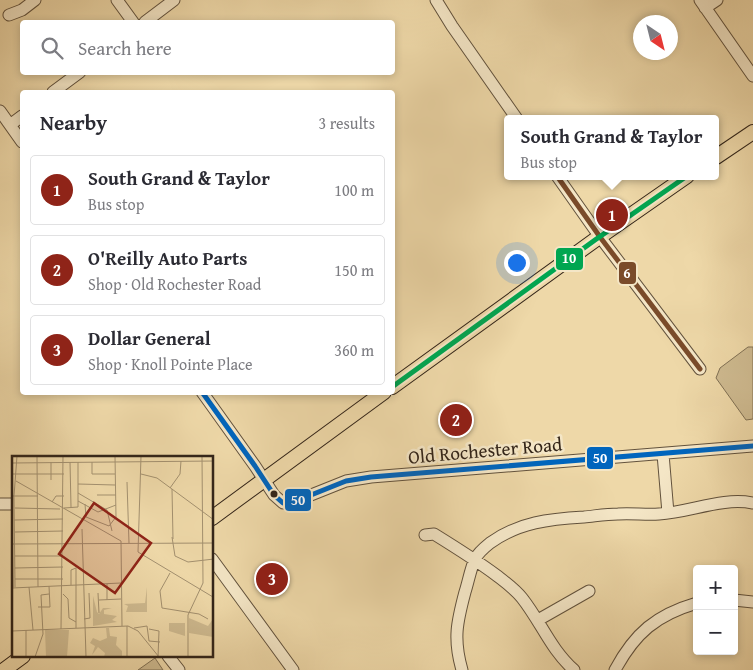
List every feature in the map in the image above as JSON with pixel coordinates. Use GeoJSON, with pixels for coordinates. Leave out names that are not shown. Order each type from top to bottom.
{"type":"FeatureCollection","features":[{"type":"Feature","properties":{"kind":"main road"},"geometry":{"type":"LineString","coordinates":[[719,155],[753,132]]}},
{"type":"Feature","properties":{"kind":"main road"},"geometry":{"type":"LineString","coordinates":[[395,385],[681,180]]}},
{"type":"Feature","properties":{"kind":"main road"},"geometry":{"type":"LineString","coordinates":[[214,517],[380,395]]}},
{"type":"Feature","properties":{"kind":"main road"},"geometry":{"type":"LineString","coordinates":[[4,670],[20,658]]}},
{"type":"Feature","properties":{"kind":"street"},"geometry":{"type":"LineString","coordinates":[[9,15],[22,10],[35,0]]}},
{"type":"Feature","properties":{"kind":"street"},"geometry":{"type":"LineString","coordinates":[[116,0],[132,20]]}},
{"type":"Feature","properties":{"kind":"street"},"geometry":{"type":"LineString","coordinates":[[148,20],[174,0]]}},
{"type":"Feature","properties":{"kind":"street"},"geometry":{"type":"LineString","coordinates":[[436,0],[513,115]]}},
{"type":"Feature","properties":{"kind":"street"},"geometry":{"type":"LineString","coordinates":[[717,0],[702,4],[753,76]]}},
{"type":"Feature","properties":{"kind":"street"},"geometry":{"type":"LineString","coordinates":[[57,90],[76,75]]}},
{"type":"Feature","properties":{"kind":"street"},"geometry":{"type":"LineString","coordinates":[[0,111],[20,139]]}},
{"type":"Feature","properties":{"kind":"street"},"geometry":{"type":"LineString","coordinates":[[10,125],[20,118]]}},
{"type":"Feature","properties":{"kind":"street"},"geometry":{"type":"LineString","coordinates":[[560,180],[600,237],[700,369]]}},
{"type":"Feature","properties":{"kind":"street","name":"Old Rochester Road"},"geometry":{"type":"LineString","coordinates":[[204,395],[277,499],[283,503],[290,503],[346,481],[371,477],[753,446]]}},
{"type":"Feature","properties":{"kind":"street"},"geometry":{"type":"LineString","coordinates":[[663,454],[668,513]]}},
{"type":"Feature","properties":{"kind":"street"},"geometry":{"type":"LineString","coordinates":[[462,670],[457,653],[457,628],[474,560],[485,546],[506,533],[521,526],[543,521],[619,514],[668,513],[720,503],[742,501],[753,503]]}},
{"type":"Feature","properties":{"kind":"street"},"geometry":{"type":"LineString","coordinates":[[425,535],[434,534],[512,588],[538,620],[560,656],[574,670]]}},
{"type":"Feature","properties":{"kind":"street"},"geometry":{"type":"LineString","coordinates":[[214,562],[294,670]]}},
{"type":"Feature","properties":{"kind":"street"},"geometry":{"type":"LineString","coordinates":[[538,620],[589,590]]}},
{"type":"Feature","properties":{"kind":"street"},"geometry":{"type":"LineString","coordinates":[[738,600],[753,602]]}},
{"type":"Feature","properties":{"kind":"street"},"geometry":{"type":"LineString","coordinates":[[614,670],[623,654],[644,629],[664,615],[693,604]]}},
{"type":"Feature","properties":{"kind":"street"},"geometry":{"type":"LineString","coordinates":[[170,658],[179,670]]}},
{"type":"Feature","properties":{"kind":"shaded area"},"geometry":{"type":"Polygon","coordinates":[[[748,347],[753,347],[753,419],[746,420],[716,378],[720,368],[748,347]]]}},
{"type":"Feature","properties":{"kind":"shaded area"},"geometry":{"type":"Polygon","coordinates":[[[155,658],[163,670],[138,670],[155,658]]]}},
{"type":"Feature","properties":{"kind":"transit line","name":"6"},"geometry":{"type":"LineString","coordinates":[[560,180],[600,237],[700,369]]}},
{"type":"Feature","properties":{"kind":"transit line","name":"10"},"geometry":{"type":"LineString","coordinates":[[395,385],[681,180]]}},
{"type":"Feature","properties":{"kind":"transit line","name":"50"},"geometry":{"type":"LineString","coordinates":[[204,395],[274,495],[283,503],[296,501],[346,481],[371,477],[753,446]]}},
{"type":"Feature","properties":{"kind":"place","name":"South Grand & Taylor"},"geometry":{"type":"Point","coordinates":[612,215]}},
{"type":"Feature","properties":{"kind":"place","name":"O'Reilly Auto Parts"},"geometry":{"type":"Point","coordinates":[456,420]}},
{"type":"Feature","properties":{"kind":"place","name":"Dollar General"},"geometry":{"type":"Point","coordinates":[272,579]}}]}
